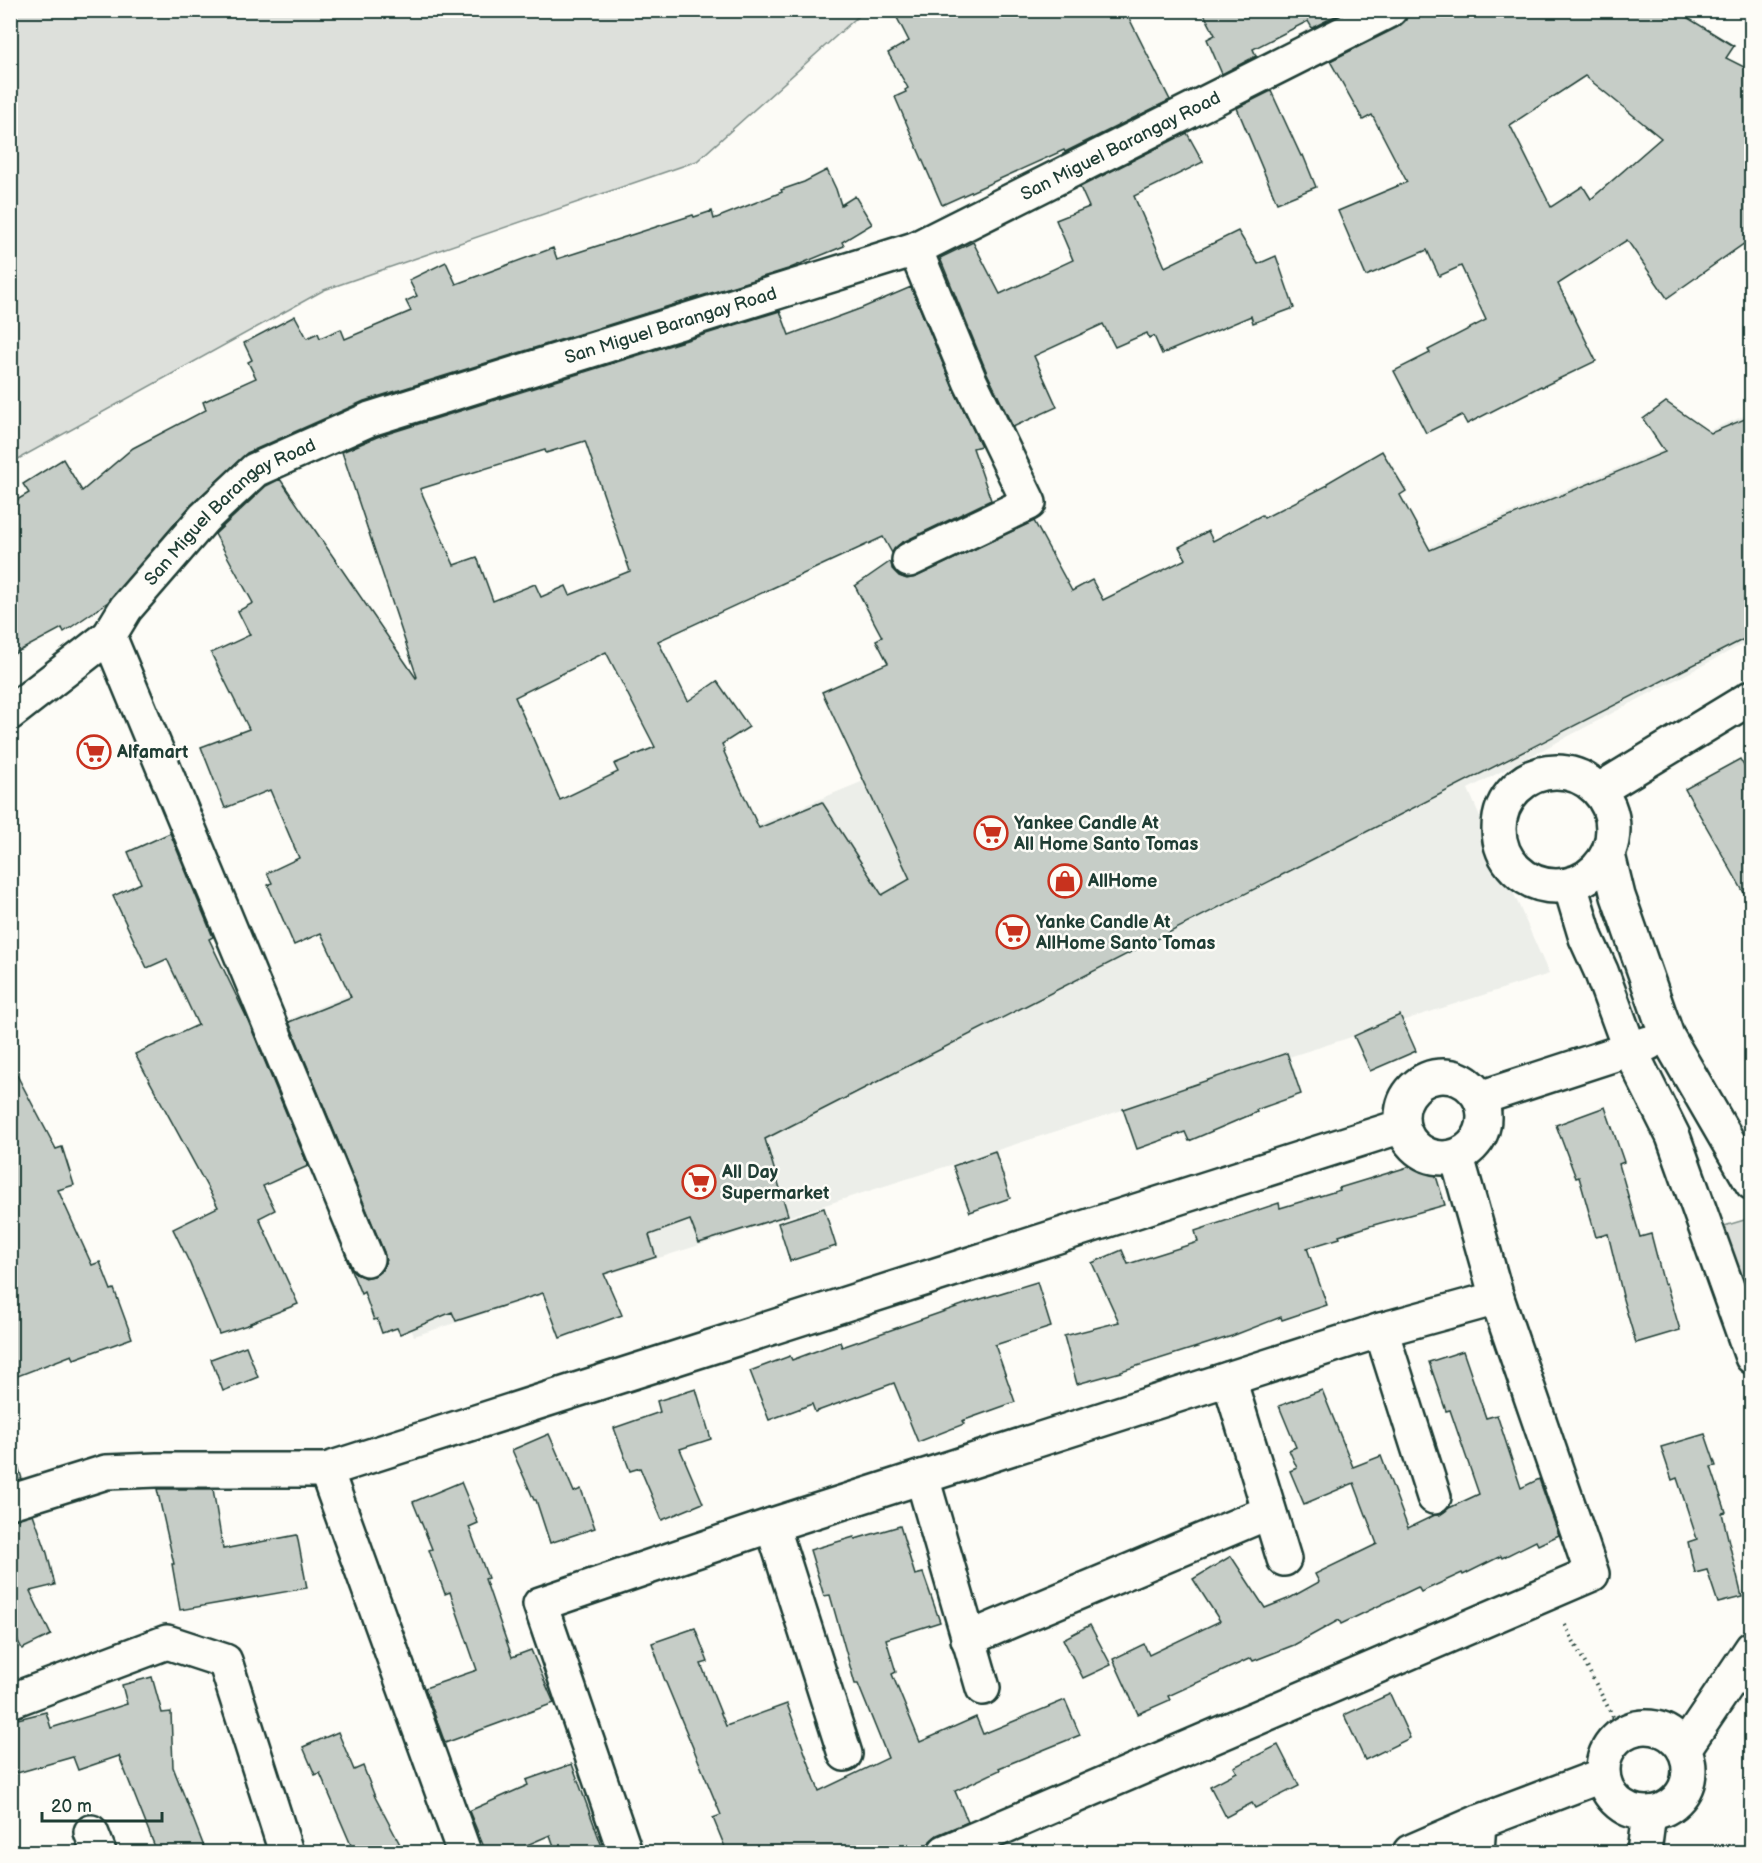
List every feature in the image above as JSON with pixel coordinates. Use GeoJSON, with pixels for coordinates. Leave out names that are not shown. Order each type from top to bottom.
{"type":"FeatureCollection","features":[{"type":"Feature","properties":{"kind":"street","name":"San Miguel Barangay Road"},"geometry":{"type":"LineString","coordinates":[[10,712],[109,636],[126,608],[204,518],[255,470],[370,419],[915,249],[1390,10]]}},
{"type":"Feature","properties":{"kind":"street"},"geometry":{"type":"LineString","coordinates":[[909,560],[1029,503],[970,381],[915,249]]}},
{"type":"Feature","properties":{"kind":"street"},"geometry":{"type":"LineString","coordinates":[[109,636],[367,1259]]}},
{"type":"Feature","properties":{"kind":"street"},"geometry":{"type":"LineString","coordinates":[[1599,790],[1752,697]]}},
{"type":"Feature","properties":{"kind":"street"},"geometry":{"type":"LineString","coordinates":[[1608,855],[1592,875],[1570,885],[1540,885],[1513,870],[1499,843],[1500,813],[1516,787],[1542,772],[1573,774],[1599,790],[1614,821],[1608,855],[1618,896],[1667,1036],[1752,1183]]}},
{"type":"Feature","properties":{"kind":"street"},"geometry":{"type":"LineString","coordinates":[[1570,885],[1586,938],[1601,971],[1630,1050],[1673,1136],[1752,1357]]}},
{"type":"Feature","properties":{"kind":"street"},"geometry":{"type":"LineString","coordinates":[[1480,1098],[1667,1036]]}},
{"type":"Feature","properties":{"kind":"street"},"geometry":{"type":"LineString","coordinates":[[1449,1076],[1467,1083],[1480,1098],[1484,1121],[1476,1143],[1457,1157],[1434,1158],[1413,1146],[1402,1126],[1403,1106],[1412,1089],[1429,1078],[1449,1076]]}},
{"type":"Feature","properties":{"kind":"street"},"geometry":{"type":"LineString","coordinates":[[10,1502],[106,1472],[326,1470],[1402,1126]]}},
{"type":"Feature","properties":{"kind":"street"},"geometry":{"type":"LineString","coordinates":[[945,1852],[1592,1574],[1497,1298],[1457,1157]]}},
{"type":"Feature","properties":{"kind":"street"},"geometry":{"type":"LineString","coordinates":[[625,1852],[540,1604],[772,1525],[1381,1330],[1497,1298]]}},
{"type":"Feature","properties":{"kind":"street"},"geometry":{"type":"LineString","coordinates":[[1381,1330],[1434,1497]]}},
{"type":"Feature","properties":{"kind":"street"},"geometry":{"type":"LineString","coordinates":[[1229,1379],[1284,1560]]}},
{"type":"Feature","properties":{"kind":"street"},"geometry":{"type":"LineString","coordinates":[[326,1470],[464,1852]]}},
{"type":"Feature","properties":{"kind":"street"},"geometry":{"type":"LineString","coordinates":[[922,1477],[983,1688]]}},
{"type":"Feature","properties":{"kind":"street"},"geometry":{"type":"LineString","coordinates":[[968,1639],[1269,1512]]}},
{"type":"Feature","properties":{"kind":"street"},"geometry":{"type":"LineString","coordinates":[[772,1525],[845,1754]]}},
{"type":"Feature","properties":{"kind":"street"},"geometry":{"type":"LineString","coordinates":[[10,1701],[167,1642],[225,1661],[286,1852]]}},
{"type":"Feature","properties":{"kind":"street"},"geometry":{"type":"LineString","coordinates":[[1684,1749],[1752,1648]]}},
{"type":"Feature","properties":{"kind":"street"},"geometry":{"type":"LineString","coordinates":[[1644,1727],[1667,1732],[1684,1749],[1690,1769],[1684,1791],[1670,1807],[1648,1814],[1628,1809],[1611,1795],[1603,1775],[1606,1752],[1622,1734],[1644,1727]]}},
{"type":"Feature","properties":{"kind":"street"},"geometry":{"type":"LineString","coordinates":[[1410,1852],[1478,1837],[1603,1775]]}},
{"type":"Feature","properties":{"kind":"street"},"geometry":{"type":"LineString","coordinates":[[1644,1852],[1648,1814]]}},
{"type":"Feature","properties":{"kind":"path"},"geometry":{"type":"LineString","coordinates":[[1548,1593],[1622,1734]]}},
{"type":"Feature","properties":{"kind":"shaded area"},"geometry":{"type":"Polygon","coordinates":[[[11,10],[864,11],[697,161],[324,290],[11,463],[11,10]]]}},
{"type":"Feature","properties":{"kind":"shaded area","name":"AllHome"},"geometry":{"type":"Polygon","coordinates":[[[1751,413],[1751,640],[1468,789],[1549,974],[414,1336],[285,1021],[1751,413]]]}},
{"type":"Feature","properties":{"kind":"shaded area"},"geometry":{"type":"Polygon","coordinates":[[[1751,1218],[1751,1318],[1724,1226],[1751,1218]]]}},
{"type":"Feature","properties":{"kind":"building"},"geometry":{"type":"Polygon","coordinates":[[[893,10],[1125,10],[1170,100],[1065,152],[1064,150],[942,205],[895,97],[906,92],[908,88],[888,53],[909,41],[893,10]]]}},
{"type":"Feature","properties":{"kind":"building"},"geometry":{"type":"Polygon","coordinates":[[[1202,10],[1347,10],[1312,28],[1308,21],[1253,49],[1256,56],[1222,74],[1207,39],[1215,35],[1202,10]]]}},
{"type":"Feature","properties":{"kind":"building"},"geometry":{"type":"Polygon","coordinates":[[[1409,10],[1675,10],[1734,46],[1726,58],[1752,71],[1752,238],[1667,298],[1627,240],[1558,284],[1596,361],[1467,424],[1462,415],[1426,433],[1394,371],[1430,353],[1428,350],[1486,320],[1461,266],[1439,276],[1427,250],[1366,276],[1338,211],[1407,182],[1372,115],[1363,120],[1330,61],[1398,27],[1406,20],[1409,10]],[[1585,76],[1510,125],[1551,207],[1583,186],[1591,199],[1661,138],[1585,76]]]}},
{"type":"Feature","properties":{"kind":"building"},"geometry":{"type":"Polygon","coordinates":[[[1271,91],[1301,156],[1303,155],[1316,187],[1277,203],[1237,108],[1271,91]]]}},
{"type":"Feature","properties":{"kind":"building"},"geometry":{"type":"Polygon","coordinates":[[[1187,133],[1203,162],[1134,196],[1165,267],[1238,231],[1258,264],[1276,256],[1294,308],[1253,323],[1251,316],[1162,354],[1154,336],[1149,338],[1147,333],[1115,347],[1103,324],[1034,356],[1057,407],[1013,427],[987,373],[940,258],[973,242],[1000,294],[1073,260],[1056,220],[1089,207],[1080,187],[1187,133]]]}},
{"type":"Feature","properties":{"kind":"building"},"geometry":{"type":"Polygon","coordinates":[[[827,170],[841,205],[855,196],[872,224],[842,242],[844,246],[788,269],[364,401],[247,453],[190,506],[108,602],[64,632],[62,628],[10,656],[10,504],[29,493],[23,484],[63,459],[82,491],[133,448],[206,410],[203,402],[256,378],[248,362],[252,360],[244,343],[295,316],[307,338],[318,333],[320,338],[341,329],[345,339],[411,311],[406,301],[417,296],[409,280],[446,262],[456,284],[553,248],[557,259],[693,215],[694,217],[712,211],[714,219],[782,192],[781,190],[804,182],[827,170]]]}},
{"type":"Feature","properties":{"kind":"building"},"geometry":{"type":"Polygon","coordinates":[[[911,287],[953,388],[981,446],[973,448],[991,500],[901,543],[892,553],[883,537],[658,641],[688,701],[717,681],[749,727],[722,744],[759,828],[822,802],[882,895],[910,879],[822,692],[888,663],[876,640],[882,637],[855,586],[891,561],[892,569],[899,576],[907,579],[916,577],[1034,521],[1072,591],[1092,580],[1103,600],[1186,559],[1179,547],[1208,531],[1213,541],[1262,515],[1264,518],[1328,485],[1327,483],[1382,451],[1406,491],[1400,495],[1430,550],[1665,452],[1643,419],[1666,402],[1711,433],[1752,416],[1752,635],[765,1139],[788,1215],[699,1243],[690,1220],[649,1235],[656,1257],[604,1274],[622,1315],[560,1338],[543,1293],[456,1321],[452,1312],[400,1334],[397,1328],[382,1333],[377,1319],[374,1320],[364,1292],[361,1294],[346,1258],[356,1274],[365,1278],[374,1276],[382,1270],[386,1261],[384,1252],[289,1022],[351,997],[321,933],[294,945],[268,885],[272,883],[267,873],[299,858],[270,790],[225,808],[201,747],[249,729],[211,653],[250,635],[238,611],[253,603],[215,534],[266,486],[280,479],[416,678],[342,452],[377,437],[780,311],[789,335],[911,287]],[[585,441],[546,453],[545,450],[420,489],[454,565],[477,557],[493,601],[535,584],[541,597],[566,586],[570,595],[630,571],[585,441]],[[606,652],[515,697],[560,800],[618,772],[614,764],[655,747],[606,652]]]}},
{"type":"Feature","properties":{"kind":"building"},"geometry":{"type":"Polygon","coordinates":[[[1740,759],[1752,780],[1752,907],[1685,789],[1740,759]]]}},
{"type":"Feature","properties":{"kind":"building"},"geometry":{"type":"Polygon","coordinates":[[[170,833],[213,937],[209,939],[247,1018],[308,1166],[263,1186],[275,1210],[259,1218],[298,1304],[251,1324],[219,1334],[173,1229],[218,1207],[135,1054],[198,1025],[167,959],[147,968],[113,896],[141,883],[128,852],[170,833]]]}},
{"type":"Feature","properties":{"kind":"building"},"geometry":{"type":"Polygon","coordinates":[[[1400,1015],[1416,1051],[1370,1071],[1354,1036],[1400,1015]]]}},
{"type":"Feature","properties":{"kind":"building"},"geometry":{"type":"Polygon","coordinates":[[[1287,1053],[1301,1094],[1256,1110],[1257,1112],[1189,1141],[1185,1132],[1137,1149],[1123,1109],[1287,1053]]]}},
{"type":"Feature","properties":{"kind":"building"},"geometry":{"type":"Polygon","coordinates":[[[10,1062],[56,1149],[62,1147],[74,1185],[58,1190],[92,1265],[100,1262],[111,1290],[114,1289],[132,1338],[74,1359],[72,1355],[10,1379],[10,1062]]]}},
{"type":"Feature","properties":{"kind":"building"},"geometry":{"type":"Polygon","coordinates":[[[1605,1107],[1624,1162],[1619,1164],[1640,1237],[1651,1234],[1664,1284],[1666,1283],[1680,1330],[1636,1343],[1622,1296],[1608,1234],[1596,1237],[1579,1177],[1576,1178],[1556,1125],[1605,1107]]]}},
{"type":"Feature","properties":{"kind":"building"},"geometry":{"type":"Polygon","coordinates":[[[995,1151],[1010,1198],[970,1212],[953,1166],[995,1151]]]}},
{"type":"Feature","properties":{"kind":"building"},"geometry":{"type":"Polygon","coordinates":[[[1431,1160],[1445,1205],[1370,1226],[1307,1248],[1327,1305],[1282,1320],[1281,1317],[1232,1336],[1077,1384],[1064,1336],[1119,1322],[1092,1263],[1122,1250],[1128,1264],[1198,1242],[1195,1231],[1279,1203],[1280,1208],[1431,1160]]]}},
{"type":"Feature","properties":{"kind":"building"},"geometry":{"type":"Polygon","coordinates":[[[824,1208],[836,1246],[790,1261],[778,1223],[824,1208]]]}},
{"type":"Feature","properties":{"kind":"building"},"geometry":{"type":"Polygon","coordinates":[[[1037,1282],[1051,1327],[995,1345],[1015,1402],[962,1421],[964,1424],[918,1442],[894,1383],[815,1412],[812,1404],[769,1420],[750,1371],[790,1356],[792,1360],[840,1342],[842,1347],[968,1303],[1037,1282]]]}},
{"type":"Feature","properties":{"kind":"building"},"geometry":{"type":"Polygon","coordinates":[[[246,1346],[258,1377],[223,1391],[211,1359],[246,1346]]]}},
{"type":"Feature","properties":{"kind":"building"},"geometry":{"type":"Polygon","coordinates":[[[1463,1351],[1486,1418],[1497,1415],[1521,1488],[1539,1479],[1559,1535],[1538,1545],[1536,1541],[1421,1592],[1418,1587],[1341,1624],[1339,1620],[1294,1645],[1253,1661],[1251,1658],[1168,1696],[1170,1700],[1138,1714],[1113,1659],[1144,1644],[1149,1655],[1220,1621],[1193,1579],[1231,1556],[1265,1608],[1290,1598],[1319,1582],[1315,1574],[1377,1544],[1354,1483],[1304,1504],[1290,1471],[1297,1468],[1289,1450],[1296,1447],[1279,1406],[1322,1390],[1353,1467],[1381,1456],[1408,1528],[1435,1515],[1440,1515],[1449,1508],[1479,1494],[1450,1410],[1446,1411],[1429,1362],[1463,1351]]]}},
{"type":"Feature","properties":{"kind":"building"},"geometry":{"type":"Polygon","coordinates":[[[696,1389],[711,1439],[680,1449],[703,1503],[662,1520],[640,1468],[630,1471],[614,1428],[660,1412],[657,1401],[696,1389]]]}},
{"type":"Feature","properties":{"kind":"building"},"geometry":{"type":"Polygon","coordinates":[[[549,1434],[574,1492],[581,1489],[595,1528],[550,1543],[536,1500],[534,1500],[512,1450],[549,1434]]]}},
{"type":"Feature","properties":{"kind":"building"},"geometry":{"type":"Polygon","coordinates":[[[1705,1434],[1716,1466],[1711,1467],[1726,1512],[1722,1513],[1742,1597],[1718,1603],[1707,1570],[1695,1573],[1688,1542],[1697,1539],[1677,1478],[1672,1480],[1661,1447],[1705,1434]]]}},
{"type":"Feature","properties":{"kind":"building"},"geometry":{"type":"Polygon","coordinates":[[[18,1466],[22,1479],[10,1482],[10,1467],[18,1466]]]}},
{"type":"Feature","properties":{"kind":"building"},"geometry":{"type":"Polygon","coordinates":[[[461,1482],[478,1523],[469,1527],[488,1578],[485,1579],[512,1657],[531,1650],[554,1703],[445,1743],[425,1688],[477,1670],[450,1592],[445,1594],[429,1550],[432,1549],[413,1502],[461,1482]]]}},
{"type":"Feature","properties":{"kind":"building"},"geometry":{"type":"Polygon","coordinates":[[[157,1489],[213,1489],[223,1549],[297,1535],[307,1588],[180,1610],[172,1564],[174,1564],[157,1489]]]}},
{"type":"Feature","properties":{"kind":"building"},"geometry":{"type":"Polygon","coordinates":[[[33,1514],[47,1553],[55,1585],[30,1591],[51,1635],[22,1649],[10,1625],[10,1520],[33,1514]]]}},
{"type":"Feature","properties":{"kind":"building"},"geometry":{"type":"Polygon","coordinates":[[[900,1526],[915,1575],[923,1573],[940,1622],[886,1639],[896,1672],[892,1674],[920,1742],[976,1717],[983,1734],[1065,1700],[1080,1735],[999,1768],[1000,1770],[955,1791],[968,1822],[937,1835],[930,1841],[927,1852],[727,1852],[713,1818],[721,1815],[664,1678],[652,1643],[695,1628],[708,1662],[701,1664],[726,1726],[787,1704],[819,1791],[888,1758],[858,1684],[855,1684],[830,1595],[824,1596],[810,1550],[900,1526]]]}},
{"type":"Feature","properties":{"kind":"building"},"geometry":{"type":"Polygon","coordinates":[[[1090,1625],[1111,1665],[1083,1678],[1063,1639],[1090,1625]]]}},
{"type":"Feature","properties":{"kind":"building"},"geometry":{"type":"Polygon","coordinates":[[[152,1677],[162,1713],[171,1712],[173,1767],[206,1852],[157,1852],[119,1756],[78,1770],[73,1757],[10,1775],[10,1721],[46,1712],[51,1728],[127,1704],[122,1685],[152,1677]]]}},
{"type":"Feature","properties":{"kind":"building"},"geometry":{"type":"Polygon","coordinates":[[[1390,1694],[1410,1738],[1365,1760],[1344,1715],[1390,1694]]]}},
{"type":"Feature","properties":{"kind":"building"},"geometry":{"type":"Polygon","coordinates":[[[338,1732],[354,1770],[363,1766],[375,1797],[404,1852],[354,1852],[320,1773],[315,1775],[303,1747],[338,1732]]]}},
{"type":"Feature","properties":{"kind":"building"},"geometry":{"type":"Polygon","coordinates":[[[1278,1745],[1299,1786],[1255,1808],[1252,1803],[1226,1817],[1210,1786],[1237,1772],[1234,1767],[1278,1745]]]}},
{"type":"Feature","properties":{"kind":"building"},"geometry":{"type":"Polygon","coordinates":[[[572,1764],[604,1852],[556,1852],[550,1835],[511,1852],[486,1852],[469,1811],[528,1785],[526,1780],[572,1764]]]}},
{"type":"Feature","properties":{"kind":"place","name":"Alfamart"},"geometry":{"type":"Point","coordinates":[94,752]}},
{"type":"Feature","properties":{"kind":"place","name":"Yankee Candle At All Home Santo Tomas"},"geometry":{"type":"Point","coordinates":[991,833]}},
{"type":"Feature","properties":{"kind":"place","name":"AllHome"},"geometry":{"type":"Point","coordinates":[1065,881]}},
{"type":"Feature","properties":{"kind":"place","name":"Yanke Candle At AllHome Santo Tomas"},"geometry":{"type":"Point","coordinates":[1013,932]}},
{"type":"Feature","properties":{"kind":"place","name":"All Day Supermarket"},"geometry":{"type":"Point","coordinates":[699,1182]}}]}
